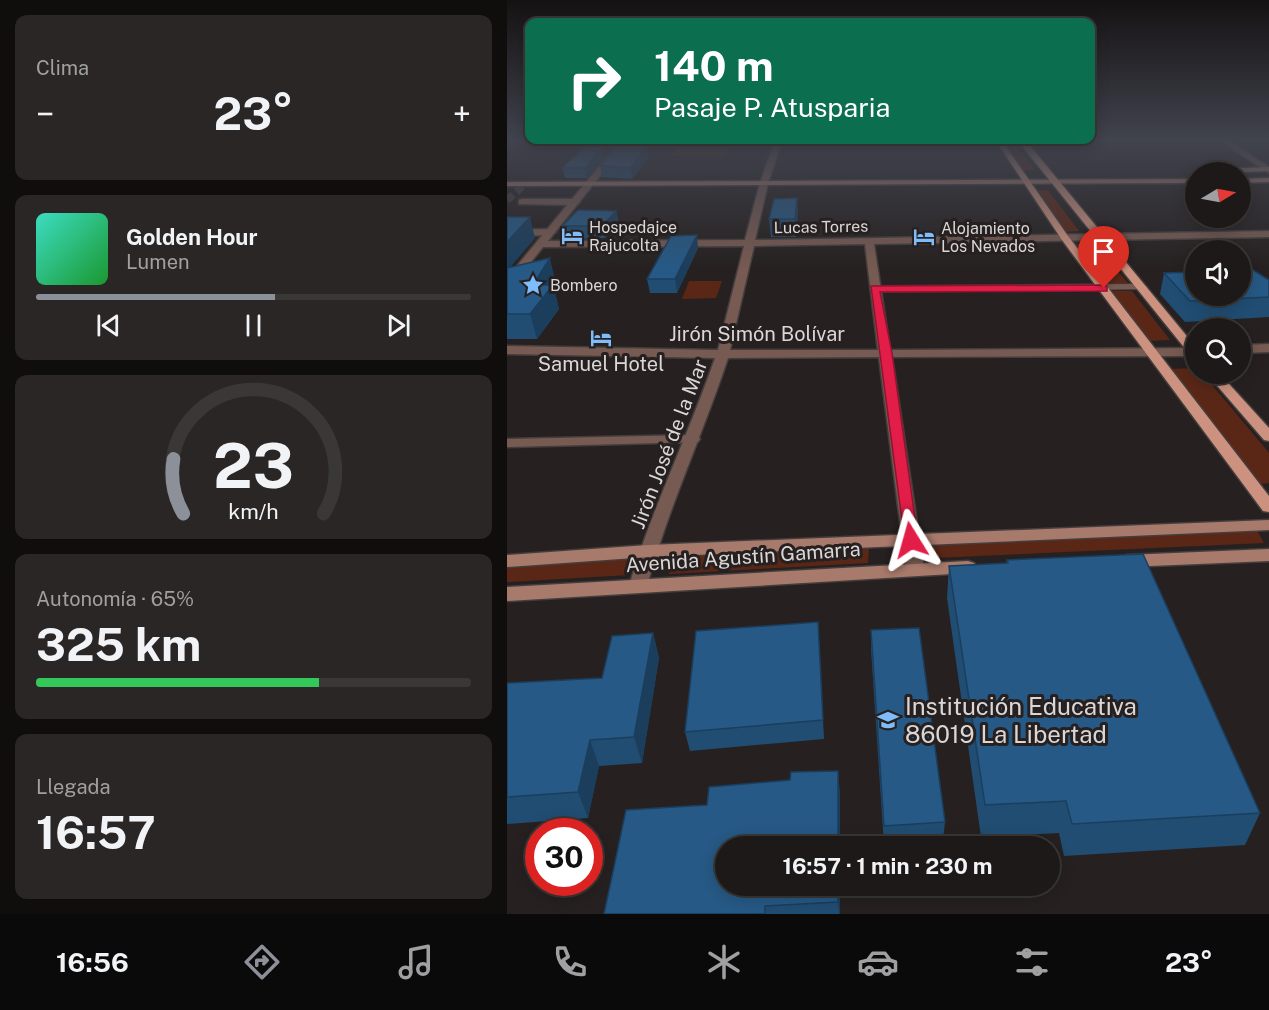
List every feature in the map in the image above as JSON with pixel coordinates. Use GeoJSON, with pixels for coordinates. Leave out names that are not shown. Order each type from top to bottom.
{"type":"FeatureCollection","features":[{"type":"Feature","properties":{"kind":"main road"},"geometry":{"type":"LineString","coordinates":[[507,184],[707,184]]}},
{"type":"Feature","properties":{"kind":"main road"},"geometry":{"type":"LineString","coordinates":[[1028,184],[1065,238],[1269,507]]}},
{"type":"Feature","properties":{"kind":"main road"},"geometry":{"type":"LineString","coordinates":[[1054,184],[1185,340]]}},
{"type":"Feature","properties":{"kind":"main road"},"geometry":{"type":"LineString","coordinates":[[1222,384],[1269,437]]}},
{"type":"Feature","properties":{"kind":"main road","name":"Avenida Agustín Gamarra"},"geometry":{"type":"LineString","coordinates":[[507,561],[648,552],[1269,525]]}},
{"type":"Feature","properties":{"kind":"main road"},"geometry":{"type":"LineString","coordinates":[[1115,561],[1269,555]]}},
{"type":"Feature","properties":{"kind":"main road","name":"Avenida Agustín Gamarra"},"geometry":{"type":"LineString","coordinates":[[507,594],[986,566]]}},
{"type":"Feature","properties":{"kind":"street","name":"Jirón José de la Mar"},"geometry":{"type":"LineString","coordinates":[[638,586],[648,552],[693,439],[723,354],[764,184]]}},
{"type":"Feature","properties":{"kind":"street"},"geometry":{"type":"LineString","coordinates":[[507,285],[589,185]]}},
{"type":"Feature","properties":{"kind":"street"},"geometry":{"type":"LineString","coordinates":[[522,202],[576,202]]}},
{"type":"Feature","properties":{"kind":"street"},"geometry":{"type":"LineString","coordinates":[[507,233],[551,232]]}},
{"type":"Feature","properties":{"kind":"street","name":"Lucas Torres"},"geometry":{"type":"LineString","coordinates":[[541,244],[749,243],[1269,234]]}},
{"type":"Feature","properties":{"kind":"street"},"geometry":{"type":"LineString","coordinates":[[870,241],[915,569]]}},
{"type":"Feature","properties":{"kind":"street"},"geometry":{"type":"LineString","coordinates":[[1251,349],[1269,348]]}},
{"type":"Feature","properties":{"kind":"street","name":"Jirón Simón Bolívar"},"geometry":{"type":"LineString","coordinates":[[507,350],[723,354],[1185,352]]}},
{"type":"Feature","properties":{"kind":"street"},"geometry":{"type":"LineString","coordinates":[[507,443],[693,439]]}},
{"type":"Feature","properties":{"kind":"lane"},"geometry":{"type":"LineString","coordinates":[[875,289],[1142,287]]}},
{"type":"Feature","properties":{"kind":"shaded area"},"geometry":{"type":"Polygon","coordinates":[[[1048,190],[1079,231],[1062,232],[1034,191],[1048,190]]]}},
{"type":"Feature","properties":{"kind":"shaded area"},"geometry":{"type":"Polygon","coordinates":[[[1093,242],[1128,283],[1103,284],[1072,244],[1093,242]]]}},
{"type":"Feature","properties":{"kind":"shaded area"},"geometry":{"type":"Polygon","coordinates":[[[689,281],[722,281],[716,298],[682,299],[689,281]]]}},
{"type":"Feature","properties":{"kind":"shaded area"},"geometry":{"type":"Polygon","coordinates":[[[1111,291],[1132,291],[1170,340],[1146,341],[1111,291]]]}},
{"type":"Feature","properties":{"kind":"shaded area"},"geometry":{"type":"Polygon","coordinates":[[[1185,368],[1185,384],[1211,384],[1269,453],[1269,483],[1261,484],[1171,369],[1185,368]]]}},
{"type":"Feature","properties":{"kind":"shaded area"},"geometry":{"type":"Polygon","coordinates":[[[1255,527],[1264,543],[933,558],[929,544],[1255,527]]]}},
{"type":"Feature","properties":{"kind":"shaded area"},"geometry":{"type":"Polygon","coordinates":[[[869,547],[868,563],[669,574],[671,557],[869,547]]]}},
{"type":"Feature","properties":{"kind":"shaded area"},"geometry":{"type":"Polygon","coordinates":[[[630,558],[629,575],[507,582],[507,567],[630,558]]]}},
{"type":"Feature","properties":{"kind":"building"},"geometry":{"type":"Polygon","coordinates":[[[797,198],[795,219],[769,219],[774,199],[797,198]]]}},
{"type":"Feature","properties":{"kind":"building"},"geometry":{"type":"Polygon","coordinates":[[[578,210],[616,211],[602,226],[562,226],[578,210]]]}},
{"type":"Feature","properties":{"kind":"building"},"geometry":{"type":"Polygon","coordinates":[[[507,217],[530,217],[507,242],[507,217]]]}},
{"type":"Feature","properties":{"kind":"building"},"geometry":{"type":"Polygon","coordinates":[[[697,235],[675,279],[647,279],[671,236],[697,235]]]}},
{"type":"Feature","properties":{"kind":"building"},"geometry":{"type":"Polygon","coordinates":[[[550,258],[533,285],[553,285],[530,314],[507,314],[507,268],[550,258]]]}},
{"type":"Feature","properties":{"kind":"building"},"geometry":{"type":"Polygon","coordinates":[[[1251,270],[1269,280],[1269,297],[1251,298],[1251,270]]]}},
{"type":"Feature","properties":{"kind":"building"},"geometry":{"type":"Polygon","coordinates":[[[1185,272],[1185,296],[1164,273],[1185,272]]]}},
{"type":"Feature","properties":{"kind":"building"},"geometry":{"type":"Polygon","coordinates":[[[1143,554],[1260,813],[1072,824],[1066,801],[985,805],[949,566],[1008,563],[1007,560],[1143,554]]]}},
{"type":"Feature","properties":{"kind":"building"},"geometry":{"type":"Polygon","coordinates":[[[818,622],[823,720],[685,732],[696,631],[818,622]]]}},
{"type":"Feature","properties":{"kind":"building"},"geometry":{"type":"Polygon","coordinates":[[[919,628],[945,822],[884,826],[871,630],[919,628]]]}},
{"type":"Feature","properties":{"kind":"building"},"geometry":{"type":"Polygon","coordinates":[[[653,633],[634,737],[590,740],[578,792],[507,797],[507,683],[602,678],[612,636],[653,633]]]}},
{"type":"Feature","properties":{"kind":"building"},"geometry":{"type":"Polygon","coordinates":[[[838,771],[838,836],[715,836],[715,896],[838,896],[838,902],[765,906],[765,914],[604,914],[626,810],[707,805],[709,787],[790,780],[791,772],[838,771]]]}},
{"type":"Feature","properties":{"kind":"tunnel"},"geometry":{"type":"LineString","coordinates":[[507,200],[525,184]]}},
{"type":"Feature","properties":{"kind":"place","name":"Hospedajce Rajucolta"},"geometry":{"type":"Point","coordinates":[572,236]}},
{"type":"Feature","properties":{"kind":"place","name":"Alojamiento Los Nevados"},"geometry":{"type":"Point","coordinates":[924,237]}},
{"type":"Feature","properties":{"kind":"place","name":"Bombero"},"geometry":{"type":"Point","coordinates":[533,285]}},
{"type":"Feature","properties":{"kind":"place","name":"Samuel Hotel"},"geometry":{"type":"Point","coordinates":[601,338]}},
{"type":"Feature","properties":{"kind":"place","name":"Institución Educativa 86019 La Libertad"},"geometry":{"type":"Point","coordinates":[888,720]}},
{"type":"Feature","properties":{"kind":"route"},"geometry":{"type":"LineString","coordinates":[[911,540],[886,353],[875,289],[1104,288]]}}]}
